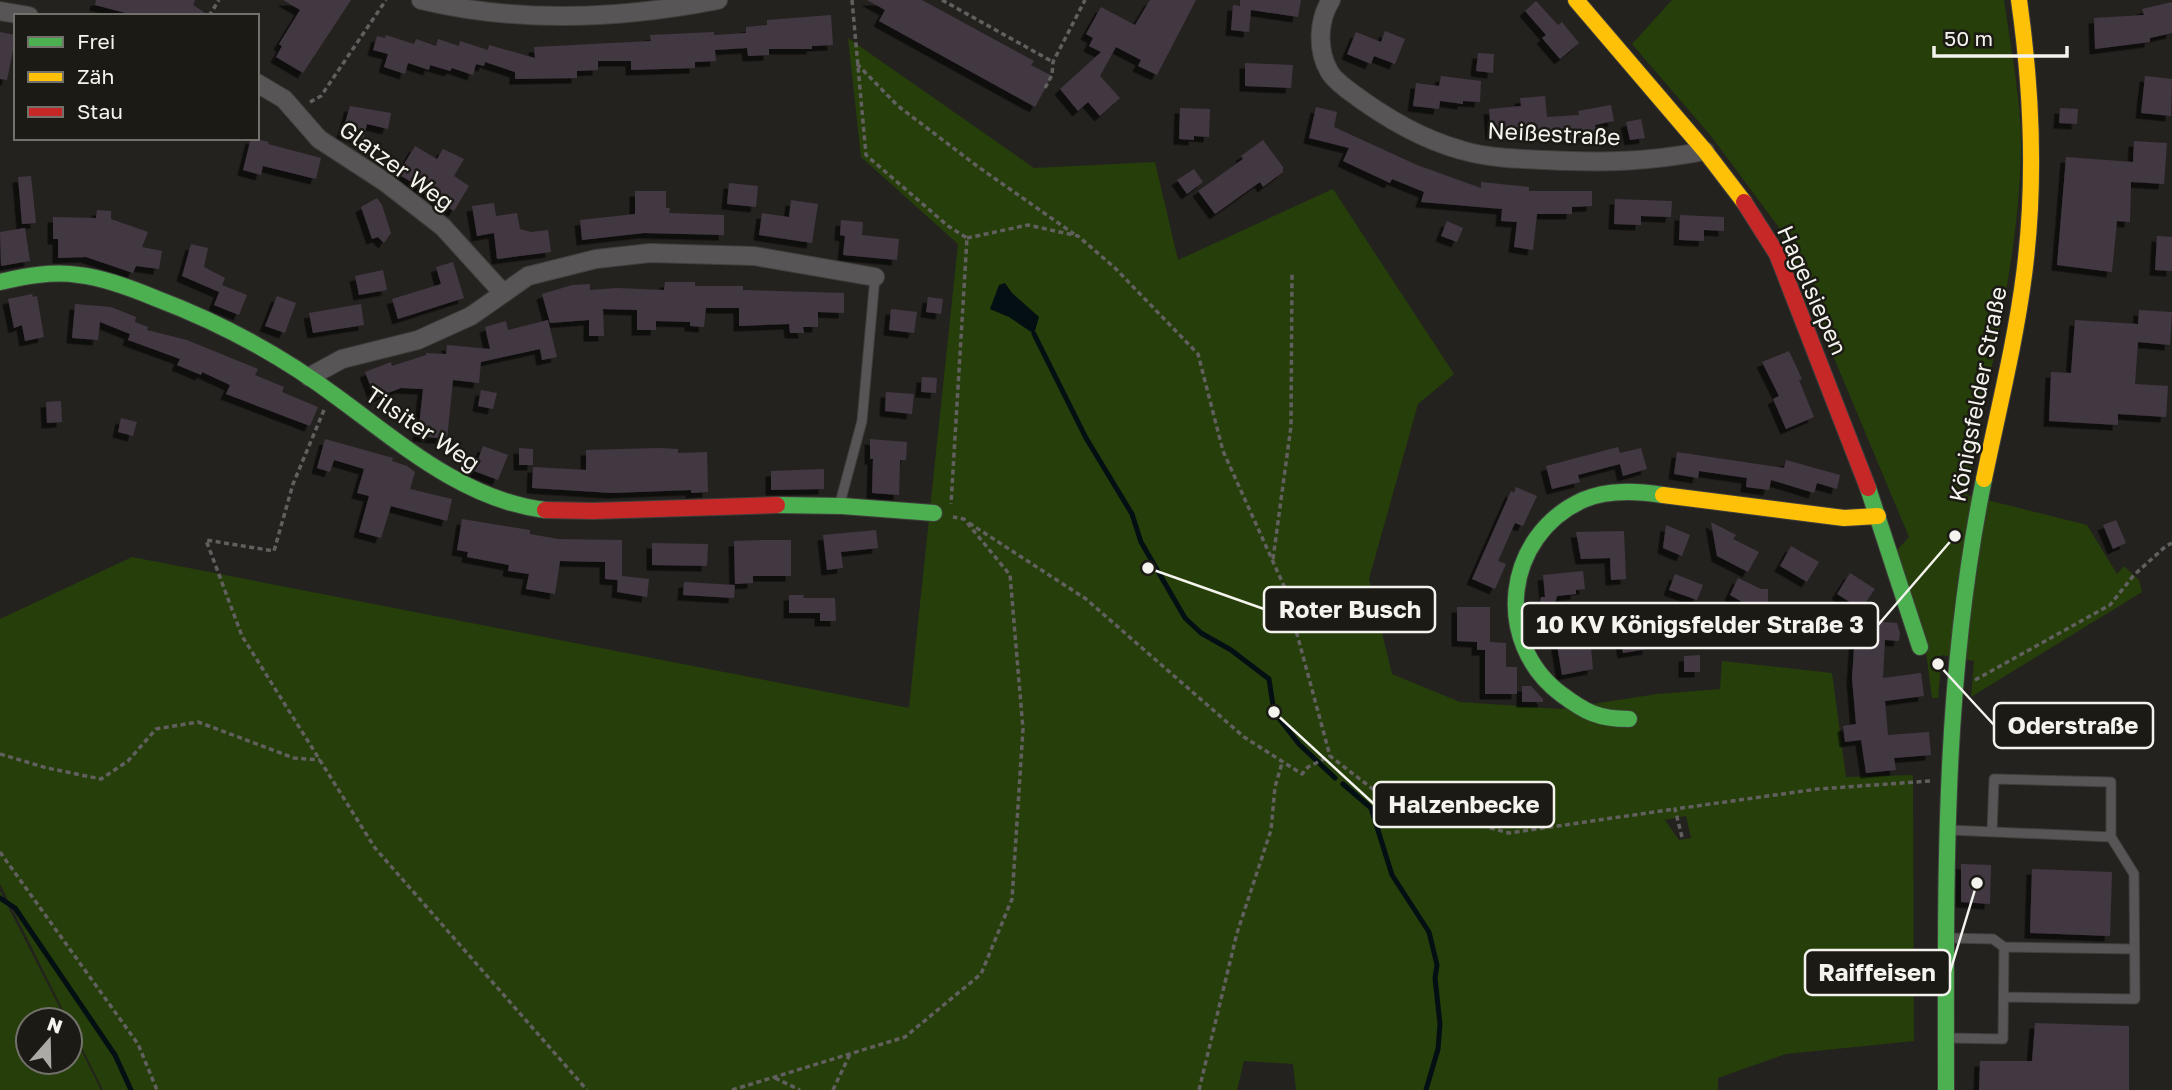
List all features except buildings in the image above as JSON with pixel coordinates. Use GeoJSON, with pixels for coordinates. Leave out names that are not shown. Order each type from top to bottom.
{"type":"FeatureCollection","features":[{"type":"Feature","properties":{"kind":"street"},"geometry":{"type":"LineString","coordinates":[[425,1],[507,13],[595,16],[718,0]]}},
{"type":"Feature","properties":{"kind":"street","name":"Neißestraße"},"geometry":{"type":"LineString","coordinates":[[1331,0],[1321,30],[1322,53],[1329,72],[1362,100],[1430,138],[1461,150],[1518,159],[1598,163],[1660,160],[1705,151]]}},
{"type":"Feature","properties":{"kind":"street","name":"Hagelsiepen"},"geometry":{"type":"LineString","coordinates":[[1576,0],[1705,151],[1748,207],[1777,254],[1878,516],[1920,647]]}},
{"type":"Feature","properties":{"kind":"street","name":"Königsfelder Straße"},"geometry":{"type":"LineString","coordinates":[[1947,1090],[1947,780],[1953,686],[1970,550],[2019,311],[2029,223],[2032,144],[2029,81],[2019,0]]}},
{"type":"Feature","properties":{"kind":"street"},"geometry":{"type":"LineString","coordinates":[[0,11],[17,14]]}},
{"type":"Feature","properties":{"kind":"street","name":"Glatzer Weg"},"geometry":{"type":"LineString","coordinates":[[259,84],[284,99],[319,139],[385,182],[443,227],[503,293]]}},
{"type":"Feature","properties":{"kind":"street"},"geometry":{"type":"LineString","coordinates":[[309,377],[342,359],[418,340],[471,316],[528,276],[596,259],[650,253],[754,256],[875,277]]}},
{"type":"Feature","properties":{"kind":"street","name":"Tilsiter Weg"},"geometry":{"type":"LineString","coordinates":[[0,282],[29,274],[59,271],[106,280],[208,318],[244,336],[309,377],[442,472],[473,490],[507,503],[584,511],[840,505],[934,513]]}},
{"type":"Feature","properties":{"kind":"street"},"geometry":{"type":"LineString","coordinates":[[1629,719],[1600,718],[1547,685],[1530,660],[1517,629],[1515,603],[1520,575],[1531,548],[1545,528],[1561,513],[1583,500],[1602,495],[1642,492],[1844,518],[1878,516]]}},
{"type":"Feature","properties":{"kind":"lane"},"geometry":{"type":"LineString","coordinates":[[840,505],[862,421],[875,277]]}},
{"type":"Feature","properties":{"kind":"lane"},"geometry":{"type":"LineString","coordinates":[[1992,832],[1994,779],[2111,782],[2111,837],[2134,874],[2135,999],[2004,997]]}},
{"type":"Feature","properties":{"kind":"lane"},"geometry":{"type":"LineString","coordinates":[[1947,830],[2111,837]]}},
{"type":"Feature","properties":{"kind":"lane"},"geometry":{"type":"LineString","coordinates":[[1947,938],[1993,939],[2004,947],[2134,949]]}},
{"type":"Feature","properties":{"kind":"lane"},"geometry":{"type":"LineString","coordinates":[[1947,1038],[2003,1039],[2004,947]]}},
{"type":"Feature","properties":{"kind":"path"},"geometry":{"type":"LineString","coordinates":[[296,111],[321,96],[386,0]]}},
{"type":"Feature","properties":{"kind":"path"},"geometry":{"type":"LineString","coordinates":[[852,0],[866,155],[948,226],[967,238],[1028,225],[1078,236]]}},
{"type":"Feature","properties":{"kind":"path"},"geometry":{"type":"LineString","coordinates":[[942,0],[1053,62]]}},
{"type":"Feature","properties":{"kind":"path"},"geometry":{"type":"LineString","coordinates":[[1045,88],[1052,75],[1053,62],[1085,0]]}},
{"type":"Feature","properties":{"kind":"path"},"geometry":{"type":"LineString","coordinates":[[856,62],[898,106],[977,166],[1078,236],[1115,268],[1198,354],[1223,451],[1284,586],[1330,756],[1374,790],[1436,813],[1508,833],[1818,789],[1947,780]]}},
{"type":"Feature","properties":{"kind":"path"},"geometry":{"type":"LineString","coordinates":[[967,238],[951,516],[964,520],[1086,599],[1244,737],[1282,763],[1302,774],[1308,767],[1330,756]]}},
{"type":"Feature","properties":{"kind":"path"},"geometry":{"type":"LineString","coordinates":[[1273,561],[1291,426],[1292,273]]}},
{"type":"Feature","properties":{"kind":"path"},"geometry":{"type":"LineString","coordinates":[[331,392],[293,484],[274,551],[206,540],[242,636],[375,848],[587,1090]]}},
{"type":"Feature","properties":{"kind":"path"},"geometry":{"type":"LineString","coordinates":[[732,1090],[905,1037],[981,974],[1012,899],[1023,729],[1010,575],[964,520]]}},
{"type":"Feature","properties":{"kind":"path"},"geometry":{"type":"LineString","coordinates":[[1953,686],[1975,680],[2110,605],[2134,575],[2172,543]]}},
{"type":"Feature","properties":{"kind":"path"},"geometry":{"type":"LineString","coordinates":[[0,754],[47,768],[101,779],[128,761],[156,729],[198,722],[294,758],[320,760]]}},
{"type":"Feature","properties":{"kind":"path"},"geometry":{"type":"LineString","coordinates":[[1199,1090],[1237,933],[1271,830],[1275,787],[1282,763]]}},
{"type":"Feature","properties":{"kind":"path"},"geometry":{"type":"LineString","coordinates":[[1675,809],[1682,837]]}},
{"type":"Feature","properties":{"kind":"path"},"geometry":{"type":"LineString","coordinates":[[0,852],[138,1044],[157,1090]]}},
{"type":"Feature","properties":{"kind":"path"},"geometry":{"type":"LineString","coordinates":[[834,1090],[850,1054]]}},
{"type":"Feature","properties":{"kind":"path"},"geometry":{"type":"LineString","coordinates":[[773,1078],[800,1090]]}},
{"type":"Feature","properties":{"kind":"green space"},"geometry":{"type":"Polygon","coordinates":[[[1672,0],[2004,0],[2020,115],[2019,196],[2008,282],[1967,495],[2087,525],[2117,574],[2124,566],[2139,580],[2142,592],[1971,697],[1974,661],[1942,655],[1938,698],[1932,698],[1926,652],[1897,550],[1909,537],[1780,229],[1711,136],[1632,44],[1672,0]]]}},
{"type":"Feature","properties":{"kind":"green space"},"geometry":{"type":"Polygon","coordinates":[[[848,38],[1034,168],[1155,162],[1178,260],[1333,189],[1454,374],[1418,404],[1369,579],[1392,674],[1460,702],[1560,709],[1657,694],[1720,689],[1722,661],[1832,673],[1846,777],[1913,775],[1914,1041],[1786,1054],[1718,1078],[1718,1090],[1296,1090],[1293,1064],[1244,1061],[1237,1090],[103,1090],[84,1052],[84,1006],[61,1006],[0,884],[0,619],[132,557],[909,708],[958,244],[861,157],[848,38]],[[1686,816],[1665,820],[1679,840],[1691,838],[1686,816]]]}},
{"type":"Feature","properties":{"kind":"green space"},"geometry":{"type":"Polygon","coordinates":[[[0,891],[59,1006],[14,1006],[14,1076],[84,1076],[84,1056],[101,1090],[0,1090],[0,891]]]}},
{"type":"Feature","properties":{"kind":"shaded area"},"geometry":{"type":"Polygon","coordinates":[[[1005,283],[1012,293],[1039,317],[1034,334],[1009,317],[990,309],[999,285],[1005,283]]]}},
{"type":"Feature","properties":{"kind":"waterway"},"geometry":{"type":"LineString","coordinates":[[1034,334],[1086,438],[1132,514],[1141,542],[1185,618],[1201,633],[1231,650],[1269,679],[1274,712],[1299,744],[1335,778]]}},
{"type":"Feature","properties":{"kind":"waterway"},"geometry":{"type":"LineString","coordinates":[[1343,784],[1371,808],[1392,875],[1429,932],[1437,965],[1435,978],[1440,1024],[1438,1049],[1426,1090]]}},
{"type":"Feature","properties":{"kind":"waterway"},"geometry":{"type":"LineString","coordinates":[[0,898],[15,908],[115,1055],[131,1090]]}},
{"type":"Feature","properties":{"kind":"traffic: fast"},"geometry":{"type":"LineString","coordinates":[[0,282],[49,274],[79,275],[118,284],[179,308],[227,329],[294,367],[409,450],[460,482],[487,495],[545,510]]}},
{"type":"Feature","properties":{"kind":"traffic: fast"},"geometry":{"type":"LineString","coordinates":[[1946,1090],[1949,783],[1960,632],[1984,479]]}},
{"type":"Feature","properties":{"kind":"traffic: fast"},"geometry":{"type":"LineString","coordinates":[[1868,488],[1920,647]]}},
{"type":"Feature","properties":{"kind":"traffic: fast"},"geometry":{"type":"LineString","coordinates":[[1629,719],[1600,716],[1577,706],[1539,672],[1524,647],[1517,619],[1516,591],[1523,563],[1537,538],[1557,517],[1583,500],[1612,493],[1663,495]]}},
{"type":"Feature","properties":{"kind":"traffic: fast"},"geometry":{"type":"LineString","coordinates":[[777,505],[842,506],[934,513]]}},
{"type":"Feature","properties":{"kind":"traffic: slow"},"geometry":{"type":"LineString","coordinates":[[1576,0],[1705,151],[1744,202]]}},
{"type":"Feature","properties":{"kind":"traffic: slow"},"geometry":{"type":"LineString","coordinates":[[1984,479],[2016,326],[2028,241],[2031,137],[2019,0]]}},
{"type":"Feature","properties":{"kind":"traffic: slow"},"geometry":{"type":"LineString","coordinates":[[1663,495],[1844,518],[1878,516]]}},
{"type":"Feature","properties":{"kind":"traffic: jam"},"geometry":{"type":"LineString","coordinates":[[1744,202],[1777,254],[1868,488]]}},
{"type":"Feature","properties":{"kind":"traffic: jam"},"geometry":{"type":"LineString","coordinates":[[545,510],[777,505]]}},
{"type":"Feature","properties":{"kind":"place","name":"10 KV Königsfelder Straße 3"},"geometry":{"type":"Point","coordinates":[1955,536]}},
{"type":"Feature","properties":{"kind":"place","name":"Roter Busch"},"geometry":{"type":"Point","coordinates":[1148,568]}},
{"type":"Feature","properties":{"kind":"place","name":"Oderstraße"},"geometry":{"type":"Point","coordinates":[1938,664]}},
{"type":"Feature","properties":{"kind":"place","name":"Halzenbecke"},"geometry":{"type":"Point","coordinates":[1274,712]}},
{"type":"Feature","properties":{"kind":"place","name":"Raiffeisen"},"geometry":{"type":"Point","coordinates":[1977,883]}}]}
